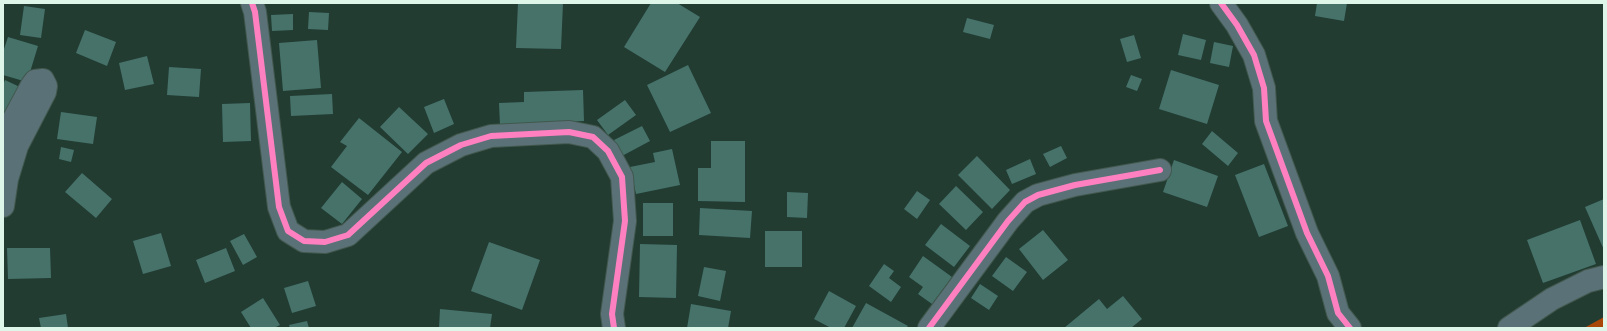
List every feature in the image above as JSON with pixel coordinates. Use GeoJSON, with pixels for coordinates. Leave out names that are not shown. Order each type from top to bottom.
{"type":"FeatureCollection","features":[{"type":"Feature","properties":{"kind":"street"},"geometry":{"type":"LineString","coordinates":[[252,3],[256,19],[278,200],[288,231],[304,241],[325,242],[348,235],[426,163],[461,145],[473,141],[491,136],[569,132],[593,138],[608,151],[622,177],[625,221],[612,314],[614,328]]}},
{"type":"Feature","properties":{"kind":"street"},"geometry":{"type":"LineString","coordinates":[[1221,3],[1238,25],[1254,55],[1264,88],[1266,121],[1307,233],[1328,276],[1338,314],[1350,328]]}},
{"type":"Feature","properties":{"kind":"street"},"geometry":{"type":"LineString","coordinates":[[3,138],[35,81],[43,80],[46,86],[45,92],[15,152],[7,179],[3,206]]}},
{"type":"Feature","properties":{"kind":"street"},"geometry":{"type":"LineString","coordinates":[[929,328],[1008,221],[1025,202],[1038,195],[1075,185],[1160,170]]}},
{"type":"Feature","properties":{"kind":"street"},"geometry":{"type":"LineString","coordinates":[[1509,328],[1552,299],[1588,281],[1604,277]]}},
{"type":"Feature","properties":{"kind":"shaded area"},"geometry":{"type":"Polygon","coordinates":[[[1604,317],[1604,328],[1584,328],[1604,317]]]}},
{"type":"Feature","properties":{"kind":"building"},"geometry":{"type":"Polygon","coordinates":[[[518,3],[563,3],[561,49],[516,48],[518,3]]]}},
{"type":"Feature","properties":{"kind":"building"},"geometry":{"type":"Polygon","coordinates":[[[651,3],[677,3],[700,17],[665,72],[624,47],[651,3]]]}},
{"type":"Feature","properties":{"kind":"building"},"geometry":{"type":"Polygon","coordinates":[[[1317,3],[1347,3],[1344,21],[1315,16],[1317,3]]]}},
{"type":"Feature","properties":{"kind":"building"},"geometry":{"type":"Polygon","coordinates":[[[24,6],[45,9],[41,38],[20,35],[24,6]]]}},
{"type":"Feature","properties":{"kind":"building"},"geometry":{"type":"Polygon","coordinates":[[[309,12],[329,13],[328,30],[308,29],[309,12]]]}},
{"type":"Feature","properties":{"kind":"building"},"geometry":{"type":"Polygon","coordinates":[[[293,14],[293,30],[272,31],[271,15],[293,14]]]}},
{"type":"Feature","properties":{"kind":"building"},"geometry":{"type":"Polygon","coordinates":[[[967,18],[994,25],[990,39],[963,32],[967,18]]]}},
{"type":"Feature","properties":{"kind":"building"},"geometry":{"type":"Polygon","coordinates":[[[85,30],[116,42],[107,66],[76,53],[85,30]]]}},
{"type":"Feature","properties":{"kind":"building"},"geometry":{"type":"Polygon","coordinates":[[[1183,34],[1206,40],[1201,60],[1178,55],[1183,34]]]}},
{"type":"Feature","properties":{"kind":"building"},"geometry":{"type":"Polygon","coordinates":[[[1134,35],[1141,58],[1127,62],[1120,39],[1134,35]]]}},
{"type":"Feature","properties":{"kind":"building"},"geometry":{"type":"Polygon","coordinates":[[[8,37],[38,46],[27,82],[3,75],[3,52],[8,37]]]}},
{"type":"Feature","properties":{"kind":"building"},"geometry":{"type":"Polygon","coordinates":[[[317,40],[321,88],[283,91],[279,43],[317,40]]]}},
{"type":"Feature","properties":{"kind":"building"},"geometry":{"type":"Polygon","coordinates":[[[1214,42],[1233,46],[1229,67],[1210,63],[1214,42]]]}},
{"type":"Feature","properties":{"kind":"building"},"geometry":{"type":"Polygon","coordinates":[[[147,56],[154,84],[125,90],[119,63],[147,56]]]}},
{"type":"Feature","properties":{"kind":"building"},"geometry":{"type":"Polygon","coordinates":[[[688,65],[711,113],[670,132],[647,85],[688,65]]]}},
{"type":"Feature","properties":{"kind":"building"},"geometry":{"type":"Polygon","coordinates":[[[169,67],[201,69],[199,97],[167,95],[169,67]]]}},
{"type":"Feature","properties":{"kind":"building"},"geometry":{"type":"Polygon","coordinates":[[[1171,70],[1219,85],[1207,124],[1159,109],[1171,70]]]}},
{"type":"Feature","properties":{"kind":"building"},"geometry":{"type":"Polygon","coordinates":[[[1131,75],[1142,79],[1137,91],[1126,87],[1131,75]]]}},
{"type":"Feature","properties":{"kind":"building"},"geometry":{"type":"Polygon","coordinates":[[[5,80],[22,88],[3,121],[3,85],[5,80]]]}},
{"type":"Feature","properties":{"kind":"building"},"geometry":{"type":"Polygon","coordinates":[[[583,90],[584,121],[500,125],[499,103],[524,102],[524,92],[583,90]]]}},
{"type":"Feature","properties":{"kind":"building"},"geometry":{"type":"Polygon","coordinates":[[[332,94],[333,114],[291,116],[290,96],[332,94]]]}},
{"type":"Feature","properties":{"kind":"building"},"geometry":{"type":"Polygon","coordinates":[[[444,99],[454,124],[434,133],[424,107],[444,99]]]}},
{"type":"Feature","properties":{"kind":"building"},"geometry":{"type":"Polygon","coordinates":[[[625,100],[636,115],[608,135],[597,120],[625,100]]]}},
{"type":"Feature","properties":{"kind":"building"},"geometry":{"type":"Polygon","coordinates":[[[250,103],[251,141],[223,142],[222,104],[250,103]]]}},
{"type":"Feature","properties":{"kind":"building"},"geometry":{"type":"Polygon","coordinates":[[[399,107],[428,134],[408,154],[380,127],[399,107]]]}},
{"type":"Feature","properties":{"kind":"building"},"geometry":{"type":"Polygon","coordinates":[[[61,112],[97,117],[93,144],[57,139],[61,112]]]}},
{"type":"Feature","properties":{"kind":"building"},"geometry":{"type":"Polygon","coordinates":[[[359,118],[402,152],[368,195],[331,167],[347,146],[340,142],[359,118]]]}},
{"type":"Feature","properties":{"kind":"building"},"geometry":{"type":"Polygon","coordinates":[[[642,126],[650,141],[622,156],[614,140],[642,126]]]}},
{"type":"Feature","properties":{"kind":"building"},"geometry":{"type":"Polygon","coordinates":[[[1212,131],[1238,153],[1228,166],[1202,144],[1212,131]]]}},
{"type":"Feature","properties":{"kind":"building"},"geometry":{"type":"Polygon","coordinates":[[[711,141],[745,141],[745,202],[698,201],[698,168],[711,168],[711,141]]]}},
{"type":"Feature","properties":{"kind":"building"},"geometry":{"type":"Polygon","coordinates":[[[1061,146],[1067,158],[1050,167],[1043,154],[1061,146]]]}},
{"type":"Feature","properties":{"kind":"building"},"geometry":{"type":"Polygon","coordinates":[[[61,147],[74,150],[71,162],[59,159],[61,147]]]}},
{"type":"Feature","properties":{"kind":"building"},"geometry":{"type":"Polygon","coordinates":[[[672,149],[680,185],[636,194],[630,167],[655,162],[653,153],[672,149]]]}},
{"type":"Feature","properties":{"kind":"building"},"geometry":{"type":"Polygon","coordinates":[[[977,156],[1010,190],[992,209],[958,175],[977,156]]]}},
{"type":"Feature","properties":{"kind":"building"},"geometry":{"type":"Polygon","coordinates":[[[1030,159],[1036,174],[1012,184],[1006,170],[1030,159]]]}},
{"type":"Feature","properties":{"kind":"building"},"geometry":{"type":"Polygon","coordinates":[[[1174,160],[1218,176],[1207,207],[1163,192],[1174,160]]]}},
{"type":"Feature","properties":{"kind":"building"},"geometry":{"type":"Polygon","coordinates":[[[1264,164],[1288,226],[1259,237],[1235,175],[1264,164]]]}},
{"type":"Feature","properties":{"kind":"building"},"geometry":{"type":"Polygon","coordinates":[[[82,173],[112,199],[96,218],[65,192],[82,173]]]}},
{"type":"Feature","properties":{"kind":"building"},"geometry":{"type":"Polygon","coordinates":[[[342,182],[362,199],[342,224],[321,208],[342,182]]]}},
{"type":"Feature","properties":{"kind":"building"},"geometry":{"type":"Polygon","coordinates":[[[956,186],[983,212],[966,230],[939,204],[956,186]]]}},
{"type":"Feature","properties":{"kind":"building"},"geometry":{"type":"Polygon","coordinates":[[[917,191],[930,200],[917,219],[904,209],[917,191]]]}},
{"type":"Feature","properties":{"kind":"building"},"geometry":{"type":"Polygon","coordinates":[[[787,192],[808,193],[807,218],[787,217],[787,192]]]}},
{"type":"Feature","properties":{"kind":"building"},"geometry":{"type":"Polygon","coordinates":[[[1604,199],[1604,250],[1585,207],[1604,199]]]}},
{"type":"Feature","properties":{"kind":"building"},"geometry":{"type":"Polygon","coordinates":[[[643,203],[673,203],[673,236],[643,236],[643,203]]]}},
{"type":"Feature","properties":{"kind":"building"},"geometry":{"type":"Polygon","coordinates":[[[700,208],[752,211],[750,238],[699,235],[700,208]]]}},
{"type":"Feature","properties":{"kind":"building"},"geometry":{"type":"Polygon","coordinates":[[[1580,220],[1596,264],[1543,283],[1527,240],[1580,220]]]}},
{"type":"Feature","properties":{"kind":"building"},"geometry":{"type":"Polygon","coordinates":[[[941,224],[970,246],[954,267],[925,245],[941,224]]]}},
{"type":"Feature","properties":{"kind":"building"},"geometry":{"type":"Polygon","coordinates":[[[1043,230],[1068,260],[1043,280],[1019,249],[1043,230]]]}},
{"type":"Feature","properties":{"kind":"building"},"geometry":{"type":"Polygon","coordinates":[[[765,231],[802,231],[802,267],[765,267],[765,231]]]}},
{"type":"Feature","properties":{"kind":"building"},"geometry":{"type":"Polygon","coordinates":[[[161,233],[171,266],[143,274],[133,241],[161,233]]]}},
{"type":"Feature","properties":{"kind":"building"},"geometry":{"type":"Polygon","coordinates":[[[244,234],[257,257],[243,265],[230,241],[244,234]]]}},
{"type":"Feature","properties":{"kind":"building"},"geometry":{"type":"Polygon","coordinates":[[[489,242],[540,260],[522,310],[471,291],[489,242]]]}},
{"type":"Feature","properties":{"kind":"building"},"geometry":{"type":"Polygon","coordinates":[[[640,244],[677,245],[676,298],[639,297],[640,244]]]}},
{"type":"Feature","properties":{"kind":"building"},"geometry":{"type":"Polygon","coordinates":[[[7,248],[50,248],[51,278],[8,279],[7,248]]]}},
{"type":"Feature","properties":{"kind":"building"},"geometry":{"type":"Polygon","coordinates":[[[226,248],[235,271],[205,283],[196,260],[226,248]]]}},
{"type":"Feature","properties":{"kind":"building"},"geometry":{"type":"Polygon","coordinates":[[[923,256],[952,277],[932,304],[918,294],[923,287],[909,277],[923,256]]]}},
{"type":"Feature","properties":{"kind":"building"},"geometry":{"type":"Polygon","coordinates":[[[1006,257],[1027,272],[1013,291],[992,276],[1006,257]]]}},
{"type":"Feature","properties":{"kind":"building"},"geometry":{"type":"Polygon","coordinates":[[[884,264],[894,271],[889,278],[901,287],[891,302],[869,286],[884,264]]]}},
{"type":"Feature","properties":{"kind":"building"},"geometry":{"type":"Polygon","coordinates":[[[704,267],[726,271],[720,301],[698,296],[704,267]]]}},
{"type":"Feature","properties":{"kind":"building"},"geometry":{"type":"Polygon","coordinates":[[[308,281],[316,306],[292,313],[284,288],[308,281]]]}},
{"type":"Feature","properties":{"kind":"building"},"geometry":{"type":"Polygon","coordinates":[[[980,284],[998,296],[989,310],[971,298],[980,284]]]}},
{"type":"Feature","properties":{"kind":"building"},"geometry":{"type":"Polygon","coordinates":[[[829,291],[856,306],[844,328],[831,328],[814,319],[829,291]]]}},
{"type":"Feature","properties":{"kind":"building"},"geometry":{"type":"Polygon","coordinates":[[[1123,296],[1142,319],[1131,328],[1064,328],[1099,299],[1107,309],[1123,296]]]}},
{"type":"Feature","properties":{"kind":"building"},"geometry":{"type":"Polygon","coordinates":[[[263,298],[280,325],[274,328],[251,328],[241,312],[263,298]]]}},
{"type":"Feature","properties":{"kind":"building"},"geometry":{"type":"Polygon","coordinates":[[[866,303],[908,326],[906,328],[852,328],[866,303]]]}},
{"type":"Feature","properties":{"kind":"building"},"geometry":{"type":"Polygon","coordinates":[[[691,304],[731,311],[728,328],[687,328],[691,304]]]}},
{"type":"Feature","properties":{"kind":"building"},"geometry":{"type":"Polygon","coordinates":[[[440,309],[492,314],[490,328],[439,328],[440,309]]]}},
{"type":"Feature","properties":{"kind":"building"},"geometry":{"type":"Polygon","coordinates":[[[66,314],[68,328],[41,328],[39,318],[66,314]]]}},
{"type":"Feature","properties":{"kind":"building"},"geometry":{"type":"Polygon","coordinates":[[[307,321],[309,328],[290,328],[289,325],[307,321]]]}},
{"type":"Feature","properties":{"kind":"cycle path"},"geometry":{"type":"LineString","coordinates":[[252,3],[255,12],[279,207],[288,231],[304,241],[325,242],[348,235],[426,163],[461,145],[491,136],[569,132],[593,137],[608,151],[622,177],[625,221],[612,314],[614,328]]}},
{"type":"Feature","properties":{"kind":"cycle path"},"geometry":{"type":"LineString","coordinates":[[1221,3],[1237,25],[1254,55],[1264,88],[1266,121],[1307,233],[1328,276],[1338,313],[1350,328]]}},
{"type":"Feature","properties":{"kind":"cycle path"},"geometry":{"type":"LineString","coordinates":[[929,328],[1008,221],[1025,202],[1038,195],[1075,185],[1160,170]]}}]}
